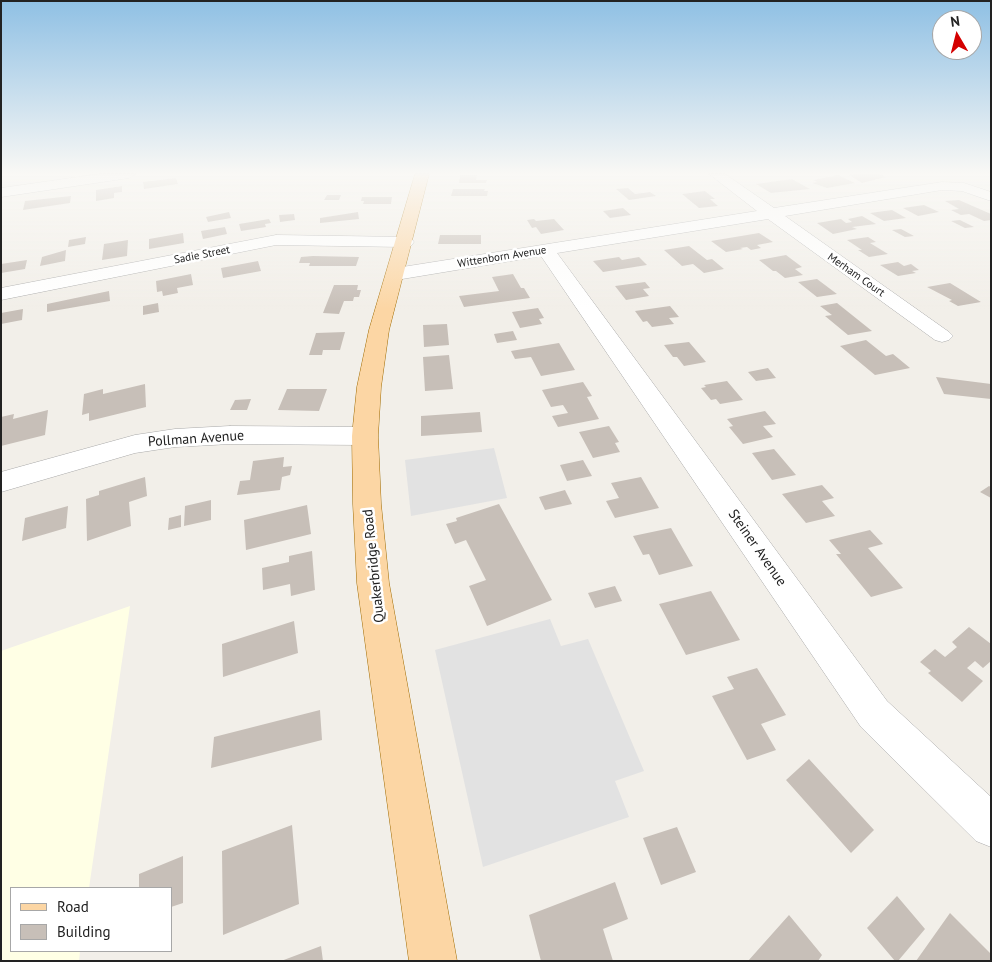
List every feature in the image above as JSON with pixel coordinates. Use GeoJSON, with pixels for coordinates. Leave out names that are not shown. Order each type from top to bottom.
{"type":"FeatureCollection","features":[{"type":"Feature","properties":{"kind":"main road","name":"Quakerbridge Road"},"geometry":{"type":"LineString","coordinates":[[411,219],[380,330],[369,387],[365,436],[367,504],[373,583],[433,961]]}},
{"type":"Feature","properties":{"kind":"street","name":"Wittenborn Avenue"},"geometry":{"type":"LineString","coordinates":[[396,274],[746,219]]}},
{"type":"Feature","properties":{"kind":"street","name":"Merham Court"},"geometry":{"type":"LineString","coordinates":[[777,219],[942,336]]}},
{"type":"Feature","properties":{"kind":"street","name":"Sadie Street"},"geometry":{"type":"LineString","coordinates":[[1,294],[276,240],[405,242]]}},
{"type":"Feature","properties":{"kind":"street","name":"Steiner Avenue"},"geometry":{"type":"LineString","coordinates":[[546,250],[874,714],[991,826]]}},
{"type":"Feature","properties":{"kind":"street","name":"Pollman Avenue"},"geometry":{"type":"LineString","coordinates":[[1,482],[135,444],[175,438],[230,435],[365,436]]}},
{"type":"Feature","properties":{"kind":"shaded area"},"geometry":{"type":"Polygon","coordinates":[[[494,448],[507,498],[411,516],[405,460],[494,448]]]}},
{"type":"Feature","properties":{"kind":"shaded area"},"geometry":{"type":"Polygon","coordinates":[[[130,606],[89,887],[10,887],[10,952],[80,952],[79,961],[1,961],[1,651],[130,606]]]}},
{"type":"Feature","properties":{"kind":"shaded area"},"geometry":{"type":"Polygon","coordinates":[[[550,619],[561,646],[588,639],[644,771],[615,781],[629,817],[483,867],[435,650],[550,619]]]}},
{"type":"Feature","properties":{"kind":"building"},"geometry":{"type":"Polygon","coordinates":[[[207,219],[226,219],[208,222],[207,219]]]}},
{"type":"Feature","properties":{"kind":"building"},"geometry":{"type":"Polygon","coordinates":[[[269,219],[271,223],[265,224],[266,227],[241,231],[239,224],[269,219]]]}},
{"type":"Feature","properties":{"kind":"building"},"geometry":{"type":"Polygon","coordinates":[[[280,219],[295,219],[295,220],[280,222],[280,219]]]}},
{"type":"Feature","properties":{"kind":"building"},"geometry":{"type":"Polygon","coordinates":[[[320,219],[359,219],[320,223],[320,219]]]}},
{"type":"Feature","properties":{"kind":"building"},"geometry":{"type":"Polygon","coordinates":[[[534,219],[536,221],[554,219],[564,230],[541,234],[536,227],[532,228],[527,220],[534,219]]]}},
{"type":"Feature","properties":{"kind":"building"},"geometry":{"type":"Polygon","coordinates":[[[841,219],[846,223],[852,222],[848,219],[867,219],[876,224],[852,227],[857,229],[833,234],[817,223],[841,219]]]}},
{"type":"Feature","properties":{"kind":"building"},"geometry":{"type":"Polygon","coordinates":[[[880,219],[899,219],[884,221],[880,219]]]}},
{"type":"Feature","properties":{"kind":"building"},"geometry":{"type":"Polygon","coordinates":[[[979,219],[991,219],[991,220],[984,221],[979,219]]]}},
{"type":"Feature","properties":{"kind":"building"},"geometry":{"type":"Polygon","coordinates":[[[960,220],[974,227],[965,228],[951,221],[960,220]]]}},
{"type":"Feature","properties":{"kind":"building"},"geometry":{"type":"Polygon","coordinates":[[[225,227],[227,234],[203,239],[201,231],[225,227]]]}},
{"type":"Feature","properties":{"kind":"building"},"geometry":{"type":"Polygon","coordinates":[[[901,229],[914,236],[905,237],[892,230],[901,229]]]}},
{"type":"Feature","properties":{"kind":"building"},"geometry":{"type":"Polygon","coordinates":[[[183,233],[184,243],[149,249],[149,239],[183,233]]]}},
{"type":"Feature","properties":{"kind":"building"},"geometry":{"type":"Polygon","coordinates":[[[759,233],[773,242],[757,245],[761,248],[751,250],[747,247],[726,252],[711,241],[759,233]]]}},
{"type":"Feature","properties":{"kind":"building"},"geometry":{"type":"Polygon","coordinates":[[[440,235],[481,235],[481,244],[438,244],[440,235]]]}},
{"type":"Feature","properties":{"kind":"building"},"geometry":{"type":"Polygon","coordinates":[[[86,237],[85,244],[68,247],[69,240],[86,237]]]}},
{"type":"Feature","properties":{"kind":"building"},"geometry":{"type":"Polygon","coordinates":[[[868,237],[876,242],[870,243],[888,254],[869,257],[847,240],[868,237]]]}},
{"type":"Feature","properties":{"kind":"building"},"geometry":{"type":"Polygon","coordinates":[[[128,240],[127,256],[102,260],[104,244],[128,240]]]}},
{"type":"Feature","properties":{"kind":"building"},"geometry":{"type":"Polygon","coordinates":[[[689,246],[707,260],[712,259],[724,269],[704,273],[693,264],[682,266],[664,250],[689,246]]]}},
{"type":"Feature","properties":{"kind":"building"},"geometry":{"type":"Polygon","coordinates":[[[66,250],[65,261],[40,266],[42,257],[66,250]]]}},
{"type":"Feature","properties":{"kind":"building"},"geometry":{"type":"Polygon","coordinates":[[[786,255],[802,267],[795,269],[803,275],[785,278],[759,260],[786,255]]]}},
{"type":"Feature","properties":{"kind":"building"},"geometry":{"type":"Polygon","coordinates":[[[301,257],[359,257],[356,266],[309,266],[310,263],[299,263],[301,257]]]}},
{"type":"Feature","properties":{"kind":"building"},"geometry":{"type":"Polygon","coordinates":[[[619,257],[622,260],[639,257],[647,265],[603,272],[593,261],[619,257]]]}},
{"type":"Feature","properties":{"kind":"building"},"geometry":{"type":"Polygon","coordinates":[[[27,260],[25,269],[1,273],[1,264],[27,260]]]}},
{"type":"Feature","properties":{"kind":"building"},"geometry":{"type":"Polygon","coordinates":[[[258,261],[261,271],[223,278],[221,268],[258,261]]]}},
{"type":"Feature","properties":{"kind":"building"},"geometry":{"type":"Polygon","coordinates":[[[898,262],[904,266],[911,264],[919,270],[912,271],[916,273],[898,276],[880,265],[898,262]]]}},
{"type":"Feature","properties":{"kind":"building"},"geometry":{"type":"Polygon","coordinates":[[[191,274],[193,285],[177,288],[178,293],[163,296],[162,291],[157,292],[156,281],[191,274]]]}},
{"type":"Feature","properties":{"kind":"building"},"geometry":{"type":"Polygon","coordinates":[[[513,274],[521,288],[524,288],[530,298],[464,307],[459,296],[499,291],[492,277],[513,274]]]}},
{"type":"Feature","properties":{"kind":"building"},"geometry":{"type":"Polygon","coordinates":[[[817,279],[837,294],[817,297],[798,282],[817,279]]]}},
{"type":"Feature","properties":{"kind":"building"},"geometry":{"type":"Polygon","coordinates":[[[645,282],[650,288],[643,289],[649,296],[626,300],[615,286],[645,282]]]}},
{"type":"Feature","properties":{"kind":"building"},"geometry":{"type":"Polygon","coordinates":[[[950,283],[981,302],[958,306],[949,301],[952,300],[927,287],[950,283]]]}},
{"type":"Feature","properties":{"kind":"building"},"geometry":{"type":"Polygon","coordinates":[[[334,285],[358,285],[357,290],[361,290],[359,297],[354,297],[353,301],[344,301],[339,314],[323,313],[334,285]]]}},
{"type":"Feature","properties":{"kind":"building"},"geometry":{"type":"Polygon","coordinates":[[[109,291],[110,301],[47,312],[47,304],[109,291]]]}},
{"type":"Feature","properties":{"kind":"building"},"geometry":{"type":"Polygon","coordinates":[[[158,303],[159,312],[143,315],[143,306],[158,303]]]}},
{"type":"Feature","properties":{"kind":"building"},"geometry":{"type":"Polygon","coordinates":[[[837,303],[872,331],[848,335],[825,316],[832,315],[820,306],[837,303]]]}},
{"type":"Feature","properties":{"kind":"building"},"geometry":{"type":"Polygon","coordinates":[[[670,306],[679,317],[669,318],[674,324],[652,327],[647,321],[643,322],[635,311],[670,306]]]}},
{"type":"Feature","properties":{"kind":"building"},"geometry":{"type":"Polygon","coordinates":[[[538,308],[544,318],[539,319],[542,324],[520,328],[512,312],[538,308]]]}},
{"type":"Feature","properties":{"kind":"building"},"geometry":{"type":"Polygon","coordinates":[[[23,309],[22,320],[1,324],[1,313],[23,309]]]}},
{"type":"Feature","properties":{"kind":"building"},"geometry":{"type":"Polygon","coordinates":[[[447,324],[449,345],[424,347],[423,325],[447,324]]]}},
{"type":"Feature","properties":{"kind":"building"},"geometry":{"type":"Polygon","coordinates":[[[513,331],[517,340],[497,343],[494,334],[513,331]]]}},
{"type":"Feature","properties":{"kind":"building"},"geometry":{"type":"Polygon","coordinates":[[[345,332],[340,350],[323,350],[322,355],[309,355],[316,333],[345,332]]]}},
{"type":"Feature","properties":{"kind":"building"},"geometry":{"type":"Polygon","coordinates":[[[866,340],[886,356],[893,354],[910,368],[875,375],[840,346],[866,340]]]}},
{"type":"Feature","properties":{"kind":"building"},"geometry":{"type":"Polygon","coordinates":[[[689,342],[706,362],[684,366],[677,357],[673,357],[664,345],[689,342]]]}},
{"type":"Feature","properties":{"kind":"building"},"geometry":{"type":"Polygon","coordinates":[[[559,343],[575,370],[541,376],[531,357],[515,359],[511,351],[559,343]]]}},
{"type":"Feature","properties":{"kind":"building"},"geometry":{"type":"Polygon","coordinates":[[[449,355],[453,389],[425,391],[423,357],[449,355]]]}},
{"type":"Feature","properties":{"kind":"building"},"geometry":{"type":"Polygon","coordinates":[[[768,368],[776,378],[756,381],[748,372],[768,368]]]}},
{"type":"Feature","properties":{"kind":"building"},"geometry":{"type":"Polygon","coordinates":[[[936,377],[991,384],[991,399],[944,394],[936,377]]]}},
{"type":"Feature","properties":{"kind":"building"},"geometry":{"type":"Polygon","coordinates":[[[727,381],[743,400],[720,404],[716,399],[711,400],[701,388],[706,387],[704,385],[727,381]]]}},
{"type":"Feature","properties":{"kind":"building"},"geometry":{"type":"Polygon","coordinates":[[[583,382],[592,396],[587,397],[599,419],[558,427],[552,416],[568,413],[563,405],[551,407],[542,390],[583,382]]]}},
{"type":"Feature","properties":{"kind":"building"},"geometry":{"type":"Polygon","coordinates":[[[145,384],[146,407],[89,421],[89,413],[82,415],[84,394],[103,389],[103,394],[145,384]]]}},
{"type":"Feature","properties":{"kind":"building"},"geometry":{"type":"Polygon","coordinates":[[[287,389],[327,389],[319,411],[278,410],[287,389]]]}},
{"type":"Feature","properties":{"kind":"building"},"geometry":{"type":"Polygon","coordinates":[[[251,399],[247,410],[230,410],[235,400],[251,399]]]}},
{"type":"Feature","properties":{"kind":"building"},"geometry":{"type":"Polygon","coordinates":[[[48,410],[45,435],[1,446],[1,417],[14,414],[13,419],[48,410]]]}},
{"type":"Feature","properties":{"kind":"building"},"geometry":{"type":"Polygon","coordinates":[[[765,411],[776,424],[763,426],[773,437],[743,444],[729,427],[733,426],[727,419],[765,411]]]}},
{"type":"Feature","properties":{"kind":"building"},"geometry":{"type":"Polygon","coordinates":[[[480,412],[482,432],[421,436],[421,416],[480,412]]]}},
{"type":"Feature","properties":{"kind":"building"},"geometry":{"type":"Polygon","coordinates":[[[609,426],[619,442],[615,443],[620,452],[593,458],[579,432],[609,426]]]}},
{"type":"Feature","properties":{"kind":"building"},"geometry":{"type":"Polygon","coordinates":[[[774,449],[796,475],[772,480],[752,453],[774,449]]]}},
{"type":"Feature","properties":{"kind":"building"},"geometry":{"type":"Polygon","coordinates":[[[284,457],[283,467],[292,466],[290,475],[282,477],[280,490],[237,495],[240,481],[250,480],[253,461],[284,457]]]}},
{"type":"Feature","properties":{"kind":"building"},"geometry":{"type":"Polygon","coordinates":[[[583,460],[592,476],[567,481],[560,465],[583,460]]]}},
{"type":"Feature","properties":{"kind":"building"},"geometry":{"type":"Polygon","coordinates":[[[145,477],[147,496],[129,502],[131,526],[87,541],[86,499],[99,495],[99,491],[145,477]]]}},
{"type":"Feature","properties":{"kind":"building"},"geometry":{"type":"Polygon","coordinates":[[[641,477],[659,508],[615,518],[606,501],[619,498],[611,483],[641,477]]]}},
{"type":"Feature","properties":{"kind":"building"},"geometry":{"type":"Polygon","coordinates":[[[822,485],[834,498],[822,501],[835,516],[806,523],[782,494],[822,485]]]}},
{"type":"Feature","properties":{"kind":"building"},"geometry":{"type":"Polygon","coordinates":[[[989,486],[991,487],[991,498],[980,492],[989,486]]]}},
{"type":"Feature","properties":{"kind":"building"},"geometry":{"type":"Polygon","coordinates":[[[565,490],[572,504],[545,510],[539,497],[565,490]]]}},
{"type":"Feature","properties":{"kind":"building"},"geometry":{"type":"Polygon","coordinates":[[[211,500],[211,520],[184,526],[185,506],[211,500]]]}},
{"type":"Feature","properties":{"kind":"building"},"geometry":{"type":"Polygon","coordinates":[[[499,504],[552,600],[487,626],[469,586],[486,580],[466,540],[455,544],[446,524],[457,521],[456,518],[499,504]]]}},
{"type":"Feature","properties":{"kind":"building"},"geometry":{"type":"Polygon","coordinates":[[[307,505],[311,534],[246,550],[244,520],[307,505]]]}},
{"type":"Feature","properties":{"kind":"building"},"geometry":{"type":"Polygon","coordinates":[[[68,506],[66,528],[22,541],[25,518],[68,506]]]}},
{"type":"Feature","properties":{"kind":"building"},"geometry":{"type":"Polygon","coordinates":[[[181,515],[181,527],[168,530],[169,518],[181,515]]]}},
{"type":"Feature","properties":{"kind":"building"},"geometry":{"type":"Polygon","coordinates":[[[671,528],[693,566],[659,575],[649,554],[643,555],[633,536],[671,528]]]}},
{"type":"Feature","properties":{"kind":"building"},"geometry":{"type":"Polygon","coordinates":[[[870,530],[883,544],[868,548],[903,588],[871,597],[836,554],[841,554],[829,540],[870,530]]]}},
{"type":"Feature","properties":{"kind":"building"},"geometry":{"type":"Polygon","coordinates":[[[312,551],[315,590],[291,596],[290,584],[263,590],[262,568],[289,562],[289,556],[312,551]]]}},
{"type":"Feature","properties":{"kind":"building"},"geometry":{"type":"Polygon","coordinates":[[[615,586],[622,601],[595,608],[588,593],[615,586]]]}},
{"type":"Feature","properties":{"kind":"building"},"geometry":{"type":"Polygon","coordinates":[[[711,591],[740,640],[686,655],[659,604],[711,591]]]}},
{"type":"Feature","properties":{"kind":"building"},"geometry":{"type":"Polygon","coordinates":[[[294,621],[298,653],[223,677],[222,644],[294,621]]]}},
{"type":"Feature","properties":{"kind":"building"},"geometry":{"type":"Polygon","coordinates":[[[969,627],[991,644],[991,661],[983,668],[975,661],[967,668],[983,681],[962,702],[928,673],[931,671],[920,662],[935,649],[945,657],[957,647],[952,642],[969,627]]]}},
{"type":"Feature","properties":{"kind":"building"},"geometry":{"type":"Polygon","coordinates":[[[757,668],[786,715],[761,724],[776,750],[747,760],[712,696],[734,689],[727,677],[757,668]]]}},
{"type":"Feature","properties":{"kind":"building"},"geometry":{"type":"Polygon","coordinates":[[[320,710],[322,740],[211,768],[214,737],[320,710]]]}},
{"type":"Feature","properties":{"kind":"building"},"geometry":{"type":"Polygon","coordinates":[[[809,759],[874,830],[851,853],[786,780],[809,759]]]}},
{"type":"Feature","properties":{"kind":"building"},"geometry":{"type":"Polygon","coordinates":[[[292,825],[299,904],[223,935],[222,851],[292,825]]]}},
{"type":"Feature","properties":{"kind":"building"},"geometry":{"type":"Polygon","coordinates":[[[677,827],[696,872],[661,885],[643,838],[677,827]]]}},
{"type":"Feature","properties":{"kind":"building"},"geometry":{"type":"Polygon","coordinates":[[[183,856],[183,903],[172,907],[172,887],[139,887],[139,874],[183,856]]]}},
{"type":"Feature","properties":{"kind":"building"},"geometry":{"type":"Polygon","coordinates":[[[615,882],[628,919],[603,929],[613,961],[541,961],[529,915],[615,882]]]}},
{"type":"Feature","properties":{"kind":"building"},"geometry":{"type":"Polygon","coordinates":[[[897,896],[925,929],[898,961],[895,961],[867,928],[897,896]]]}},
{"type":"Feature","properties":{"kind":"building"},"geometry":{"type":"Polygon","coordinates":[[[950,913],[991,954],[991,961],[916,961],[950,913]]]}},
{"type":"Feature","properties":{"kind":"building"},"geometry":{"type":"Polygon","coordinates":[[[789,915],[822,955],[818,961],[748,961],[789,915]]]}},
{"type":"Feature","properties":{"kind":"building"},"geometry":{"type":"Polygon","coordinates":[[[321,946],[323,961],[281,961],[321,946]]]}}]}
